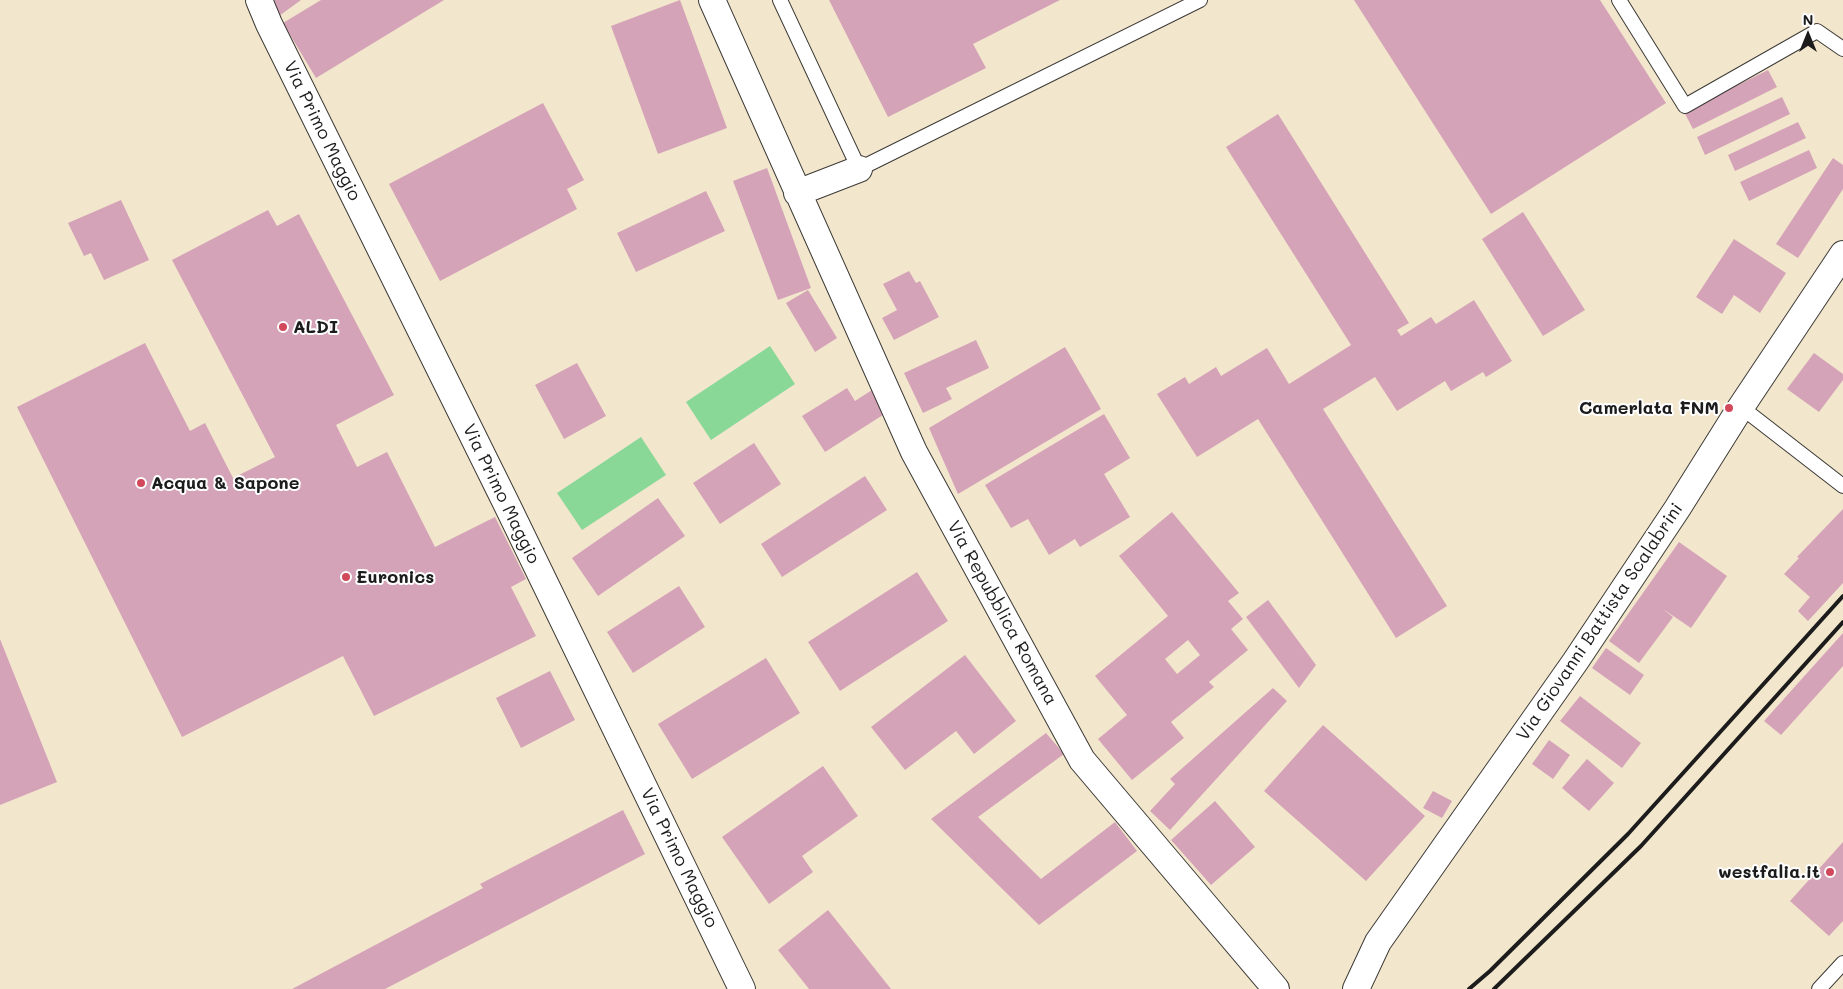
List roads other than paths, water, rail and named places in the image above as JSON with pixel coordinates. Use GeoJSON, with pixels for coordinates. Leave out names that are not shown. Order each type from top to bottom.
{"type":"FeatureCollection","features":[{"type":"Feature","properties":{"kind":"street","name":"Via Primo Maggio"},"geometry":{"type":"LineString","coordinates":[[259,0],[269,24],[507,505],[742,989]]}},
{"type":"Feature","properties":{"kind":"street","name":"Via Repubblica Romana"},"geometry":{"type":"LineString","coordinates":[[712,0],[914,452],[1082,760],[1276,989]]}},
{"type":"Feature","properties":{"kind":"street"},"geometry":{"type":"LineString","coordinates":[[797,193],[859,169]]}},
{"type":"Feature","properties":{"kind":"street","name":"Via Giovanni Battista Scalabrini"},"geometry":{"type":"LineString","coordinates":[[1356,989],[1378,942],[1576,662],[1677,509],[1741,407],[1843,254]]}},
{"type":"Feature","properties":{"kind":"lane"},"geometry":{"type":"LineString","coordinates":[[780,0],[859,169],[1200,0]]}},
{"type":"Feature","properties":{"kind":"lane"},"geometry":{"type":"LineString","coordinates":[[1619,0],[1685,106],[1818,31],[1843,49]]}},
{"type":"Feature","properties":{"kind":"lane"},"geometry":{"type":"LineString","coordinates":[[1741,407],[1843,486]]}},
{"type":"Feature","properties":{"kind":"lane"},"geometry":{"type":"LineString","coordinates":[[1819,989],[1843,963]]}},
{"type":"Feature","properties":{"kind":"railway"},"geometry":{"type":"LineString","coordinates":[[1469,989],[1490,971],[1628,834],[1843,596]]}},
{"type":"Feature","properties":{"kind":"railway"},"geometry":{"type":"LineString","coordinates":[[1494,989],[1641,846],[1843,622]]}},
{"type":"Feature","properties":{"kind":"place","name":"ALDI"},"geometry":{"type":"Point","coordinates":[283,327]}},
{"type":"Feature","properties":{"kind":"place","name":"Camerlata FNM"},"geometry":{"type":"Point","coordinates":[1729,408]}},
{"type":"Feature","properties":{"kind":"place","name":"Acqua & Sapone"},"geometry":{"type":"Point","coordinates":[141,483]}},
{"type":"Feature","properties":{"kind":"place","name":"Euronics"},"geometry":{"type":"Point","coordinates":[346,577]}},
{"type":"Feature","properties":{"kind":"place","name":"westfalia.it"},"geometry":{"type":"Point","coordinates":[1830,872]}}]}
